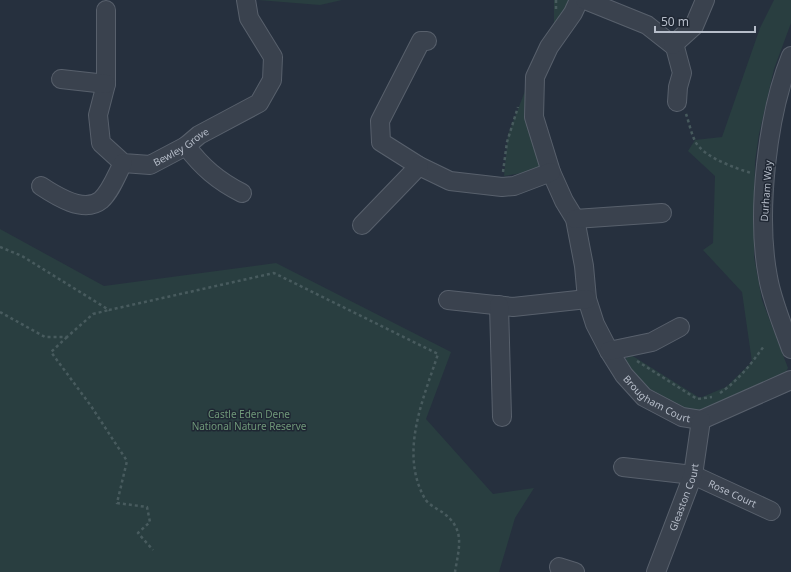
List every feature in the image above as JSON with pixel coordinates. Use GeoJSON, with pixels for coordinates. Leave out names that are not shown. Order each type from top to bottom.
{"type":"FeatureCollection","features":[{"type":"Feature","properties":{"kind":"street","name":"Bewley Grove"},"geometry":{"type":"LineString","coordinates":[[124,163],[150,165],[186,146],[199,135],[259,103],[272,80],[273,57],[249,18],[246,0]]}},
{"type":"Feature","properties":{"kind":"street","name":"Brougham Court"},"geometry":{"type":"LineString","coordinates":[[579,0],[573,13],[549,47],[535,77],[534,117],[551,172],[564,201],[575,219],[584,266],[587,299],[595,324],[615,350],[624,375],[644,397],[682,417],[701,420],[791,380]]}},
{"type":"Feature","properties":{"kind":"street"},"geometry":{"type":"LineString","coordinates":[[585,0],[647,25],[673,46],[682,73],[678,87],[677,102]]}},
{"type":"Feature","properties":{"kind":"street"},"geometry":{"type":"LineString","coordinates":[[673,46],[694,26],[706,0]]}},
{"type":"Feature","properties":{"kind":"street"},"geometry":{"type":"LineString","coordinates":[[42,186],[52,193],[75,203],[93,204],[104,196],[124,163],[101,142],[98,115],[106,84],[106,10]]}},
{"type":"Feature","properties":{"kind":"street"},"geometry":{"type":"LineString","coordinates":[[427,41],[421,40],[380,121],[381,142],[419,166],[450,181],[502,187],[514,186],[551,172]]}},
{"type":"Feature","properties":{"kind":"street","name":"Durham Way"},"geometry":{"type":"LineString","coordinates":[[791,56],[784,72],[775,108],[765,178],[763,217],[768,277],[791,349]]}},
{"type":"Feature","properties":{"kind":"street"},"geometry":{"type":"LineString","coordinates":[[61,79],[106,84]]}},
{"type":"Feature","properties":{"kind":"street"},"geometry":{"type":"LineString","coordinates":[[186,146],[205,169],[222,183],[242,193]]}},
{"type":"Feature","properties":{"kind":"street"},"geometry":{"type":"LineString","coordinates":[[362,225],[419,166]]}},
{"type":"Feature","properties":{"kind":"street"},"geometry":{"type":"LineString","coordinates":[[575,219],[662,213]]}},
{"type":"Feature","properties":{"kind":"street"},"geometry":{"type":"LineString","coordinates":[[448,300],[513,307],[587,299]]}},
{"type":"Feature","properties":{"kind":"street"},"geometry":{"type":"LineString","coordinates":[[499,306],[502,417]]}},
{"type":"Feature","properties":{"kind":"street"},"geometry":{"type":"LineString","coordinates":[[615,350],[652,342],[680,327]]}},
{"type":"Feature","properties":{"kind":"street","name":"Gleaston Court"},"geometry":{"type":"LineString","coordinates":[[656,572],[692,475],[701,420]]}},
{"type":"Feature","properties":{"kind":"street","name":"Rose Court"},"geometry":{"type":"LineString","coordinates":[[623,467],[692,475],[771,511]]}},
{"type":"Feature","properties":{"kind":"path"},"geometry":{"type":"LineString","coordinates":[[677,102],[684,109],[695,142],[706,152],[735,168],[765,178]]}},
{"type":"Feature","properties":{"kind":"path"},"geometry":{"type":"LineString","coordinates":[[0,246],[22,256],[109,310]]}},
{"type":"Feature","properties":{"kind":"path"},"geometry":{"type":"LineString","coordinates":[[154,550],[138,533],[150,522],[147,507],[116,502],[127,461],[91,406],[51,352],[93,314],[274,273],[438,354],[415,427],[414,469],[425,500],[451,518],[461,537],[455,572]]}},
{"type":"Feature","properties":{"kind":"path"},"geometry":{"type":"LineString","coordinates":[[0,312],[44,337],[67,338]]}},
{"type":"Feature","properties":{"kind":"path"},"geometry":{"type":"LineString","coordinates":[[615,350],[625,354],[697,399],[715,397],[733,384],[764,346]]}},
{"type":"Feature","properties":{"kind":"green space"},"geometry":{"type":"Polygon","coordinates":[[[258,0],[342,0],[320,5],[258,0]]]}},
{"type":"Feature","properties":{"kind":"green space"},"geometry":{"type":"Polygon","coordinates":[[[554,0],[573,0],[554,26],[554,0]]]}},
{"type":"Feature","properties":{"kind":"green space"},"geometry":{"type":"Polygon","coordinates":[[[774,0],[791,0],[791,23],[774,69],[759,134],[755,161],[754,257],[762,300],[788,368],[783,377],[703,413],[675,408],[641,384],[624,365],[628,353],[700,398],[726,387],[752,362],[742,292],[703,250],[713,243],[715,176],[688,151],[695,140],[722,137],[760,28],[774,0]]]}},
{"type":"Feature","properties":{"kind":"green space"},"geometry":{"type":"Polygon","coordinates":[[[527,86],[540,167],[535,171],[504,176],[508,135],[527,86]]]}},
{"type":"Feature","properties":{"kind":"green space","name":"Castle Eden Dene National Nature Reserve"},"geometry":{"type":"Polygon","coordinates":[[[0,229],[104,286],[276,263],[451,352],[426,419],[493,494],[534,488],[515,518],[499,572],[0,572],[0,229]]]}}]}
